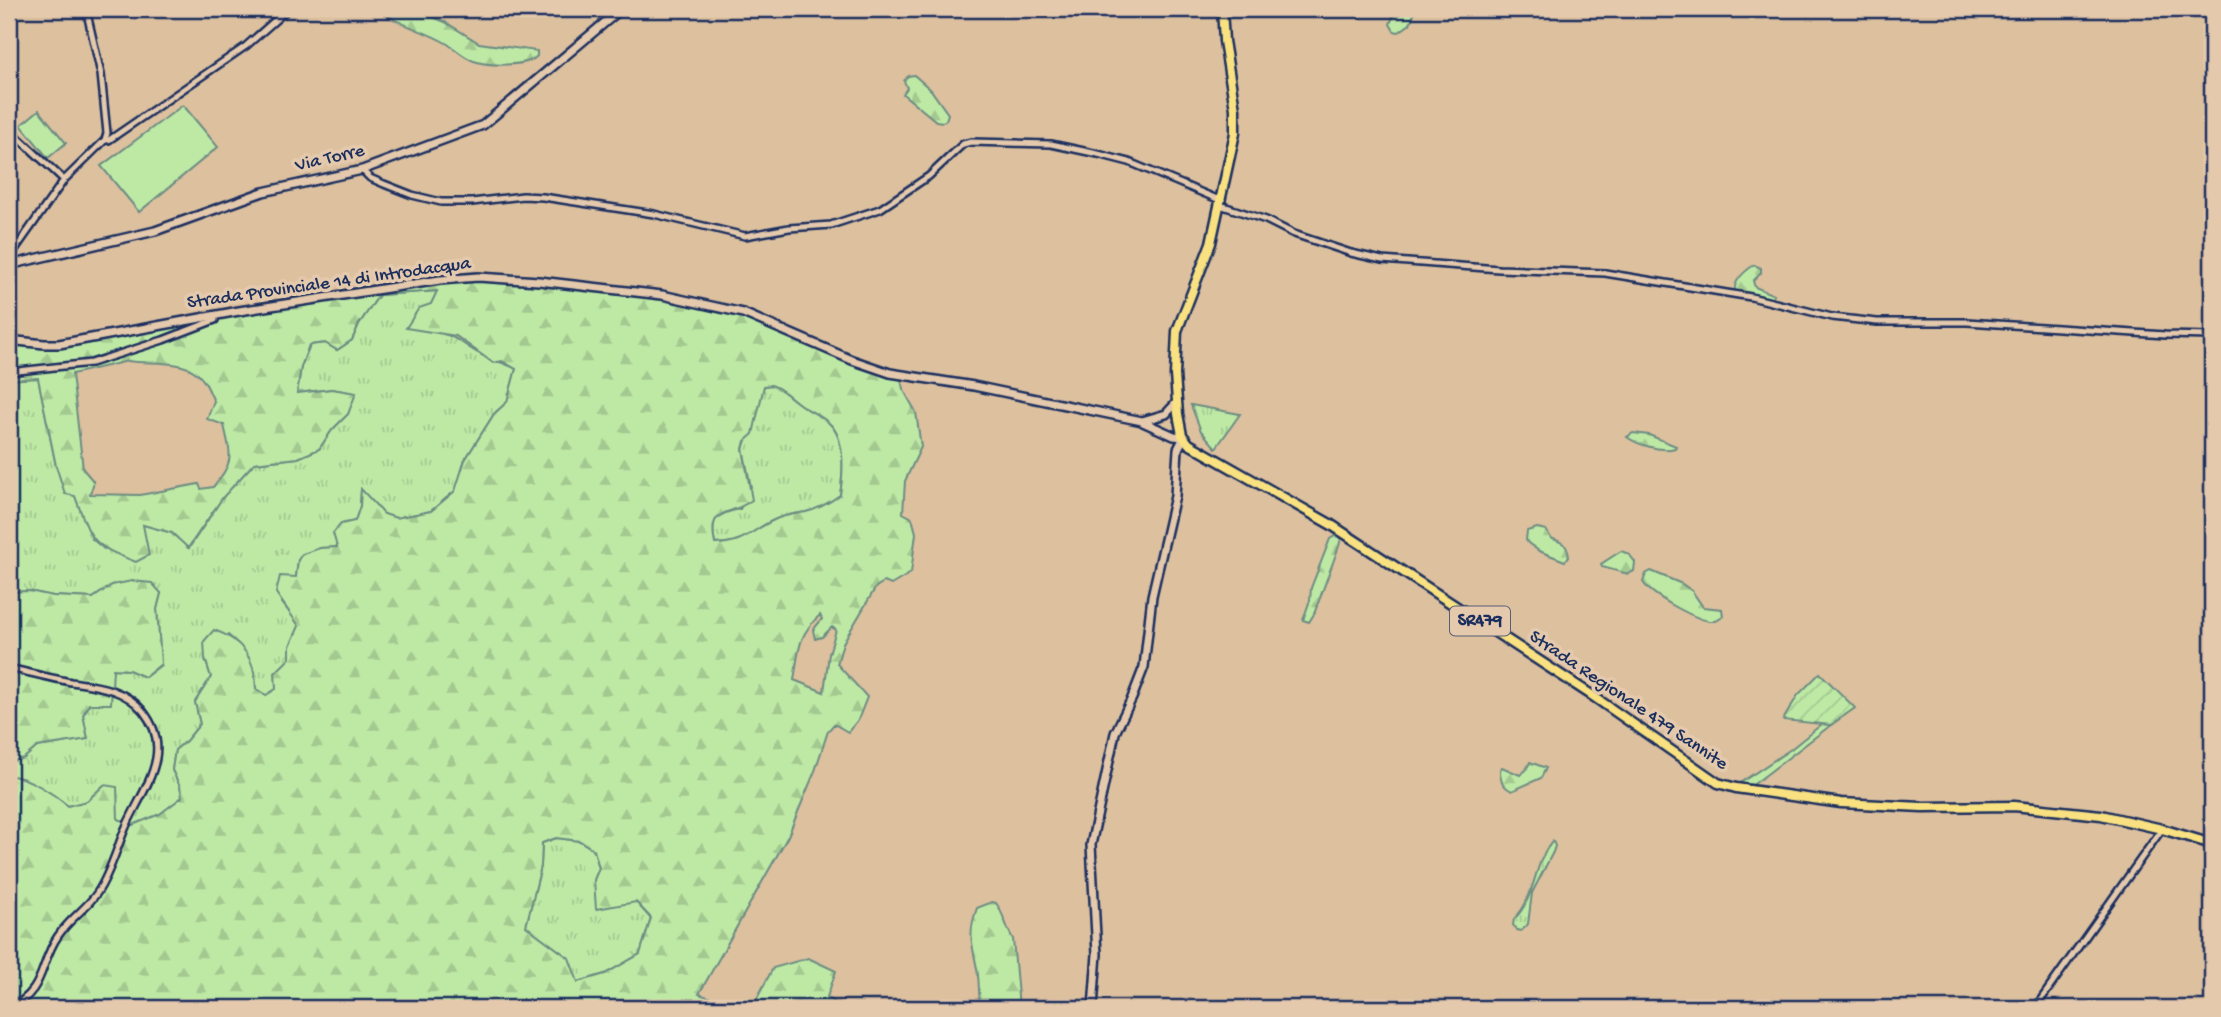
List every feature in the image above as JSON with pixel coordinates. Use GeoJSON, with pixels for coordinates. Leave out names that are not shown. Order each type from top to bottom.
{"type":"FeatureCollection","features":[{"type":"Feature","properties":{"kind":"main road","name":"Via Torre"},"geometry":{"type":"LineString","coordinates":[[9,265],[155,230],[263,192],[362,170],[483,125],[621,9]]}},
{"type":"Feature","properties":{"kind":"main road"},"geometry":{"type":"LineString","coordinates":[[1093,1008],[1097,954],[1091,845],[1115,733],[1144,667],[1152,596],[1175,496],[1178,449],[1184,437],[1175,375],[1177,331],[1211,243],[1236,122],[1222,9]]}},
{"type":"Feature","properties":{"kind":"main road","name":"Strada Provinciale 14 di Introdacqua"},"geometry":{"type":"LineString","coordinates":[[9,336],[18,341],[59,344],[215,315],[461,278],[605,288],[662,295],[743,313],[852,360],[890,373],[974,386],[1142,421],[1174,436],[1184,437]]}},
{"type":"Feature","properties":{"kind":"main road"},"geometry":{"type":"LineString","coordinates":[[1142,421],[1166,414],[1177,402]]}},
{"type":"Feature","properties":{"kind":"main road","name":"Strada Regionale 479 Sannite"},"geometry":{"type":"LineString","coordinates":[[1184,437],[1194,448],[1342,531],[1591,694],[1718,783],[1804,798],[1889,807],[2024,806],[2101,815],[2212,844]]}},
{"type":"Feature","properties":{"kind":"street"},"geometry":{"type":"LineString","coordinates":[[9,258],[64,180],[104,140],[108,122],[105,99],[86,9]]}},
{"type":"Feature","properties":{"kind":"street"},"geometry":{"type":"LineString","coordinates":[[104,140],[108,140],[246,47],[288,9]]}},
{"type":"Feature","properties":{"kind":"street"},"geometry":{"type":"LineString","coordinates":[[9,129],[64,180]]}},
{"type":"Feature","properties":{"kind":"street"},"geometry":{"type":"LineString","coordinates":[[362,170],[370,178],[384,184],[441,202],[543,197],[654,214],[745,236],[789,228],[831,225],[880,209],[929,176],[963,144],[1051,144],[1129,162],[1294,234],[1382,260],[1609,274],[1751,298],[1832,317],[1877,322],[1967,322],[2212,336]]}},
{"type":"Feature","properties":{"kind":"street"},"geometry":{"type":"LineString","coordinates":[[9,372],[91,363],[215,320],[215,315]]}},
{"type":"Feature","properties":{"kind":"street"},"geometry":{"type":"LineString","coordinates":[[9,668],[90,683],[131,699],[144,712],[154,729],[156,746],[156,766],[150,783],[126,825],[99,891],[59,933],[49,949],[46,968],[30,992],[19,1004],[9,1008]]}},
{"type":"Feature","properties":{"kind":"street"},"geometry":{"type":"LineString","coordinates":[[2035,1008],[2162,829]]}},
{"type":"Feature","properties":{"kind":"green space"},"geometry":{"type":"Polygon","coordinates":[[[377,9],[413,9],[445,22],[479,43],[537,51],[537,56],[525,62],[507,64],[474,61],[438,38],[377,9]]]}},
{"type":"Feature","properties":{"kind":"green space"},"geometry":{"type":"Polygon","coordinates":[[[1396,9],[1416,9],[1410,24],[1399,32],[1394,31],[1390,24],[1396,9]]]}},
{"type":"Feature","properties":{"kind":"green space"},"geometry":{"type":"Polygon","coordinates":[[[914,75],[931,90],[948,114],[943,122],[936,121],[903,94],[907,88],[904,81],[908,76],[914,75]]]}},
{"type":"Feature","properties":{"kind":"green space"},"geometry":{"type":"Polygon","coordinates":[[[183,105],[218,147],[139,212],[101,166],[183,105]]]}},
{"type":"Feature","properties":{"kind":"green space"},"geometry":{"type":"Polygon","coordinates":[[[39,110],[66,143],[48,158],[21,125],[39,110]]]}},
{"type":"Feature","properties":{"kind":"green space"},"geometry":{"type":"Polygon","coordinates":[[[1754,265],[1761,268],[1761,273],[1753,281],[1755,287],[1774,295],[1771,301],[1735,292],[1738,280],[1754,265]]]}},
{"type":"Feature","properties":{"kind":"green space"},"geometry":{"type":"Polygon","coordinates":[[[461,278],[605,288],[743,313],[900,375],[903,389],[916,412],[921,447],[905,481],[903,513],[912,518],[916,533],[911,573],[891,585],[884,582],[876,587],[843,643],[837,664],[867,697],[858,720],[848,732],[834,724],[828,731],[788,836],[699,994],[740,1008],[29,1008],[9,992],[9,776],[32,782],[68,806],[87,801],[104,785],[117,787],[118,819],[133,825],[160,814],[182,797],[172,770],[175,750],[200,724],[195,702],[211,677],[205,658],[204,641],[214,630],[233,639],[250,660],[256,689],[266,695],[276,689],[275,673],[290,658],[290,646],[299,626],[276,593],[280,576],[296,577],[298,560],[302,554],[320,548],[337,547],[333,533],[341,524],[355,521],[360,506],[361,489],[384,514],[396,518],[431,511],[455,491],[465,460],[494,414],[507,402],[516,369],[502,361],[493,363],[456,336],[406,328],[419,308],[431,304],[437,291],[379,295],[359,324],[352,340],[337,350],[325,343],[309,345],[301,367],[297,393],[332,389],[356,393],[348,414],[332,430],[319,449],[298,458],[254,463],[223,497],[188,548],[172,533],[143,525],[149,555],[136,562],[101,546],[85,524],[75,496],[65,494],[56,466],[38,378],[9,380],[9,344],[16,349],[18,341],[44,344],[461,278]],[[128,361],[72,374],[83,469],[94,482],[90,494],[140,495],[199,484],[201,489],[213,487],[225,471],[229,452],[224,425],[207,419],[214,401],[205,382],[196,373],[168,363],[128,361]],[[771,385],[764,386],[753,434],[745,441],[743,449],[752,500],[717,518],[713,532],[715,544],[741,539],[774,520],[815,509],[840,495],[842,458],[836,432],[823,418],[782,391],[771,385]],[[820,615],[800,644],[794,680],[824,692],[829,654],[836,630],[832,627],[822,637],[815,639],[813,630],[822,619],[820,615]],[[556,838],[542,843],[541,866],[526,926],[569,958],[578,982],[605,974],[640,954],[651,918],[636,902],[596,909],[594,880],[599,868],[594,850],[580,841],[556,838]]]}},
{"type":"Feature","properties":{"kind":"green space"},"geometry":{"type":"Polygon","coordinates":[[[438,291],[431,304],[443,334],[516,369],[507,402],[494,414],[465,460],[456,490],[431,511],[396,518],[384,514],[361,490],[355,521],[341,524],[338,547],[320,548],[298,560],[296,577],[282,603],[300,626],[290,646],[290,658],[276,689],[266,696],[256,689],[249,658],[228,635],[205,659],[211,677],[195,702],[200,724],[175,750],[172,770],[183,797],[160,814],[134,825],[118,819],[104,785],[87,801],[68,806],[32,783],[9,776],[9,762],[24,758],[37,747],[88,739],[83,715],[113,669],[129,670],[145,677],[161,665],[157,609],[161,593],[112,585],[93,598],[53,596],[29,591],[9,592],[9,380],[38,377],[56,466],[75,496],[92,539],[104,549],[143,524],[172,533],[189,548],[223,497],[254,463],[298,458],[319,449],[332,430],[348,414],[355,393],[332,389],[297,393],[301,367],[310,345],[325,343],[337,350],[352,340],[359,324],[379,295],[438,291]]]}},
{"type":"Feature","properties":{"kind":"green space"},"geometry":{"type":"Polygon","coordinates":[[[771,385],[823,418],[836,432],[842,458],[840,495],[815,509],[778,518],[741,539],[715,544],[713,529],[716,519],[740,509],[751,487],[743,449],[764,386],[771,385]]]}},
{"type":"Feature","properties":{"kind":"green space"},"geometry":{"type":"Polygon","coordinates":[[[1191,405],[1240,414],[1216,448],[1201,431],[1191,405]]]}},
{"type":"Feature","properties":{"kind":"green space"},"geometry":{"type":"Polygon","coordinates":[[[1633,433],[1649,435],[1676,446],[1664,449],[1644,445],[1627,437],[1633,433]]]}},
{"type":"Feature","properties":{"kind":"green space"},"geometry":{"type":"Polygon","coordinates":[[[1537,528],[1546,530],[1551,538],[1566,546],[1569,557],[1565,561],[1539,551],[1528,543],[1527,531],[1537,528]]]}},
{"type":"Feature","properties":{"kind":"green space"},"geometry":{"type":"Polygon","coordinates":[[[1335,536],[1341,538],[1339,546],[1314,614],[1309,622],[1303,620],[1311,588],[1330,539],[1335,536]]]}},
{"type":"Feature","properties":{"kind":"green space"},"geometry":{"type":"Polygon","coordinates":[[[1621,551],[1629,554],[1635,562],[1634,571],[1628,574],[1602,567],[1601,564],[1621,551]]]}},
{"type":"Feature","properties":{"kind":"green space"},"geometry":{"type":"Polygon","coordinates":[[[1651,571],[1682,584],[1692,591],[1703,607],[1722,609],[1723,616],[1717,621],[1706,620],[1665,600],[1643,582],[1646,574],[1651,571]]]}},
{"type":"Feature","properties":{"kind":"green space"},"geometry":{"type":"Polygon","coordinates":[[[132,581],[152,583],[161,593],[157,609],[161,664],[145,677],[129,670],[113,669],[111,704],[89,704],[83,715],[88,739],[37,747],[24,758],[9,762],[9,592],[29,591],[53,596],[93,598],[112,585],[132,581]]]}},
{"type":"Feature","properties":{"kind":"green space"},"geometry":{"type":"Polygon","coordinates":[[[1820,673],[1855,708],[1831,725],[1783,720],[1798,695],[1820,673]]]}},
{"type":"Feature","properties":{"kind":"green space"},"geometry":{"type":"Polygon","coordinates":[[[1822,724],[1831,725],[1750,787],[1737,785],[1791,749],[1822,724]]]}},
{"type":"Feature","properties":{"kind":"green space"},"geometry":{"type":"Polygon","coordinates":[[[1530,762],[1546,768],[1541,778],[1512,791],[1506,787],[1500,777],[1502,767],[1520,775],[1530,762]]]}},
{"type":"Feature","properties":{"kind":"green space"},"geometry":{"type":"Polygon","coordinates":[[[557,838],[580,841],[594,850],[599,868],[594,880],[636,902],[651,919],[640,954],[605,974],[578,982],[526,926],[541,866],[542,843],[557,838]]]}},
{"type":"Feature","properties":{"kind":"green space"},"geometry":{"type":"Polygon","coordinates":[[[1553,841],[1553,852],[1532,893],[1528,924],[1521,931],[1517,930],[1513,925],[1514,919],[1527,901],[1542,859],[1553,841]]]}},
{"type":"Feature","properties":{"kind":"green space"},"geometry":{"type":"Polygon","coordinates":[[[992,902],[999,907],[1013,939],[1019,1008],[986,1008],[980,1004],[972,927],[977,908],[992,902]]]}},
{"type":"Feature","properties":{"kind":"green space"},"geometry":{"type":"Polygon","coordinates":[[[808,958],[836,971],[827,997],[840,1006],[858,1004],[871,1008],[752,1008],[773,968],[808,958]]]}}]}
